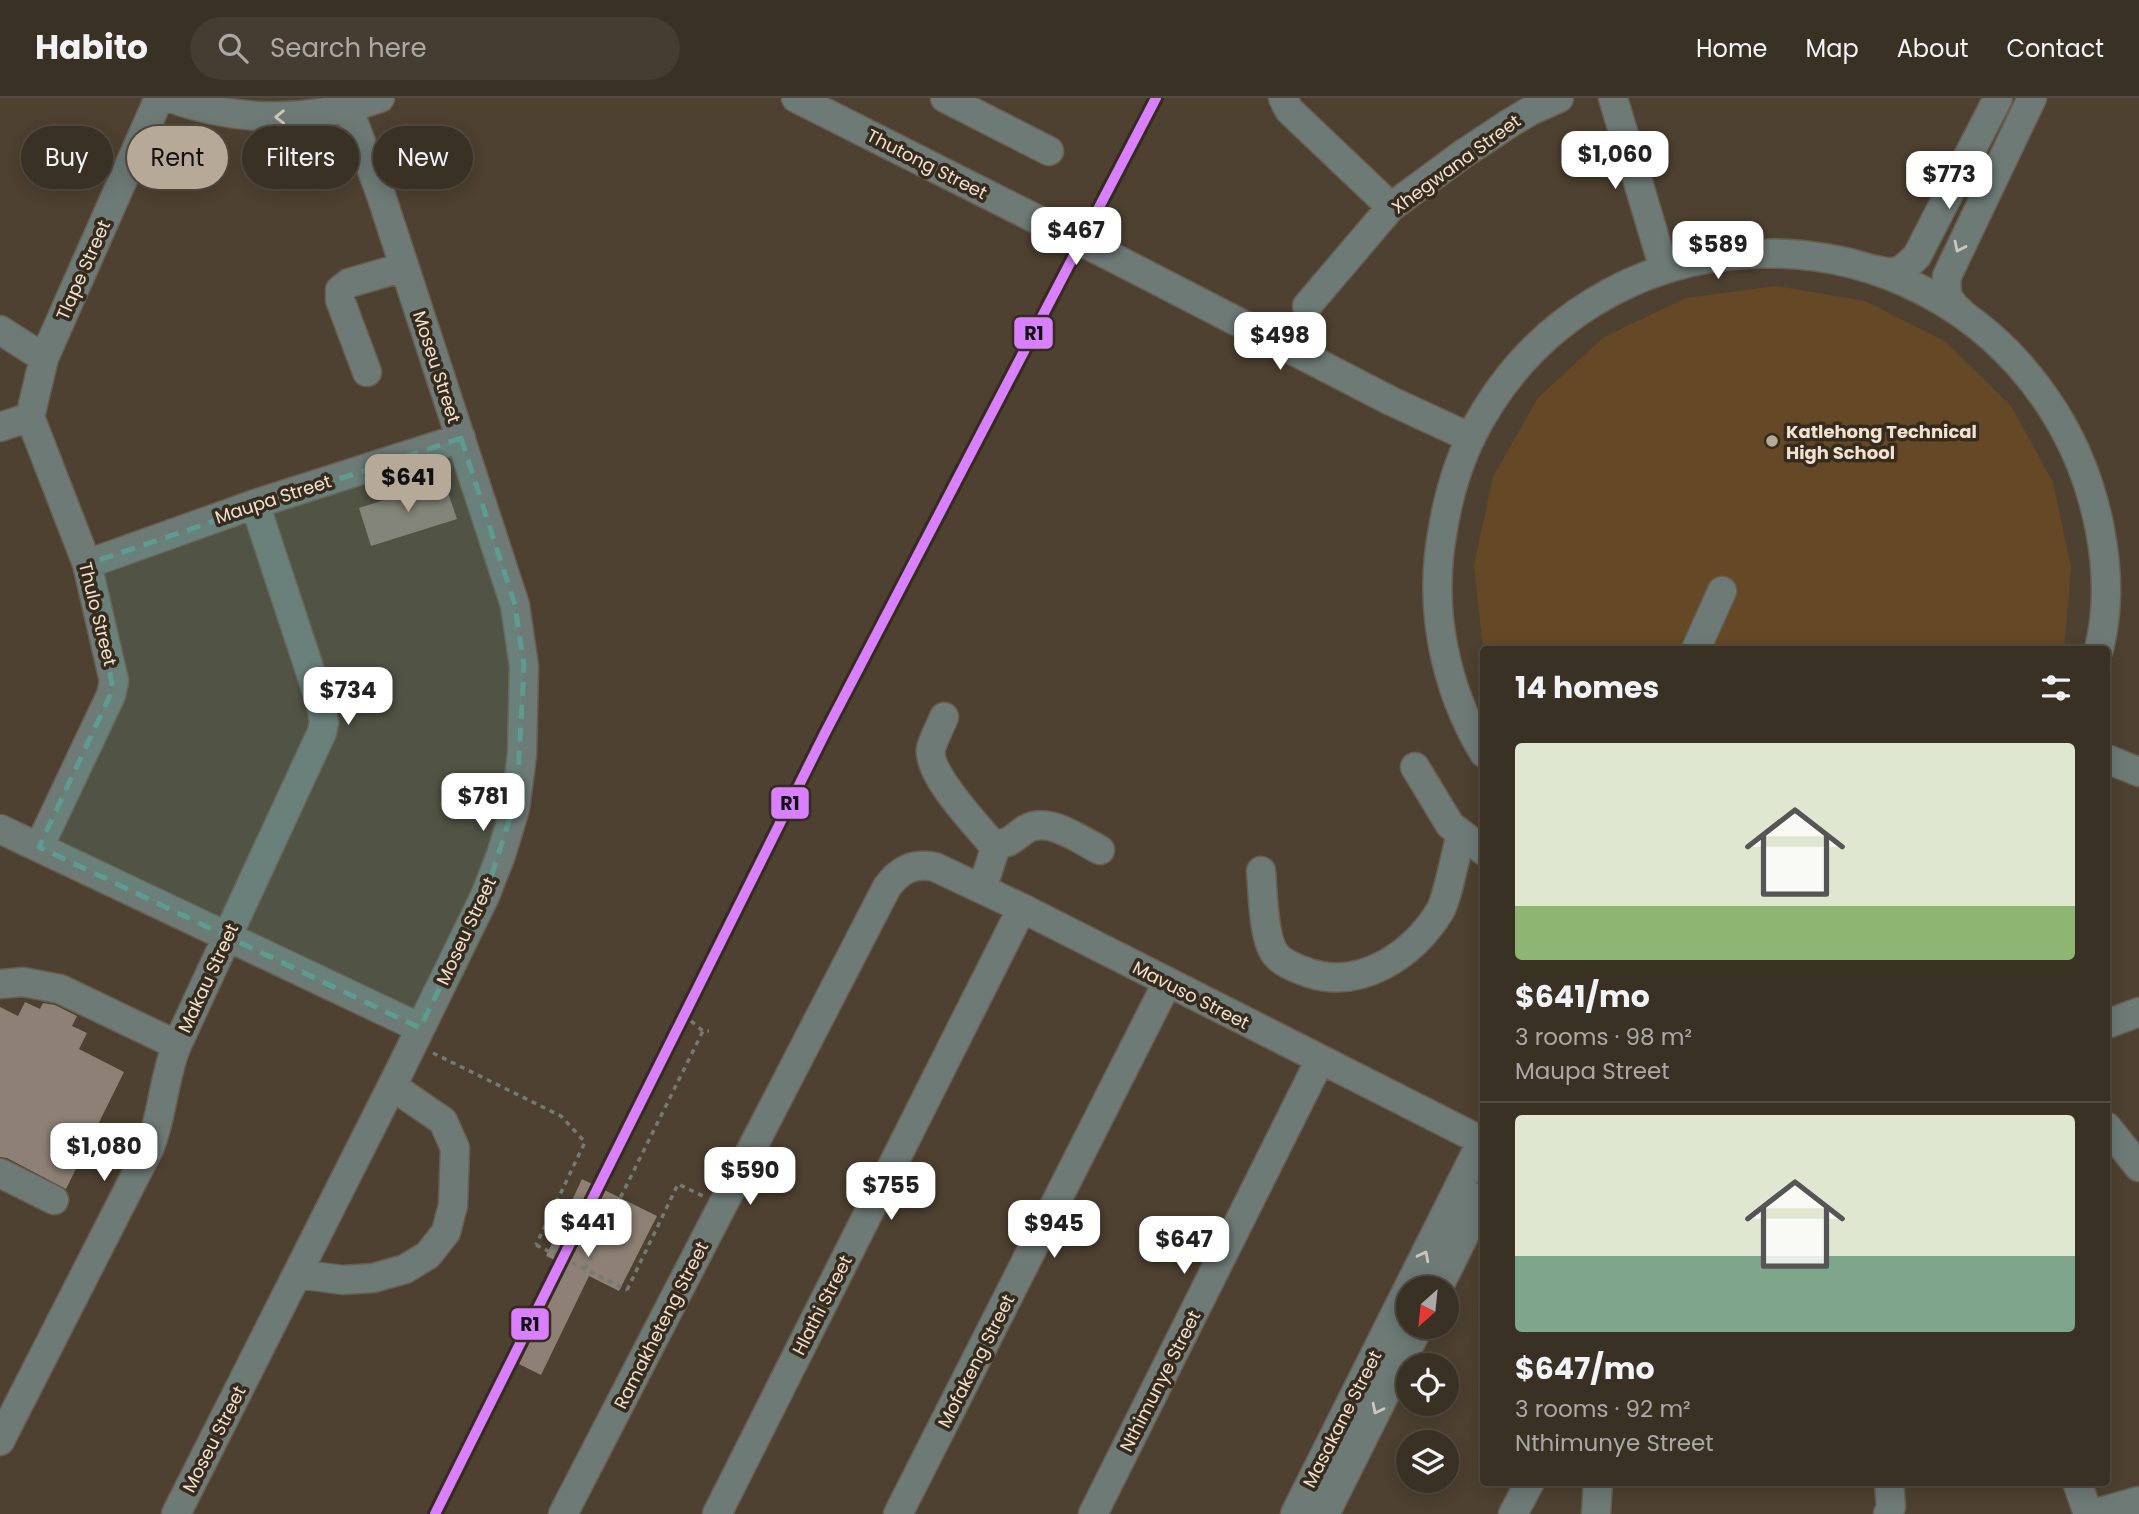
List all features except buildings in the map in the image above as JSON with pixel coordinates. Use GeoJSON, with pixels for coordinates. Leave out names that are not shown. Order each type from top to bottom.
{"type":"FeatureCollection","features":[{"type":"Feature","properties":{"kind":"street","name":"Tlape Street"},"geometry":{"type":"LineString","coordinates":[[30,416],[44,358],[159,98]]}},
{"type":"Feature","properties":{"kind":"street"},"geometry":{"type":"LineString","coordinates":[[170,98],[218,112],[265,117],[301,117],[348,108],[380,98]]}},
{"type":"Feature","properties":{"kind":"street","name":"Thutong Street"},"geometry":{"type":"LineString","coordinates":[[796,98],[1391,401],[1471,438]]}},
{"type":"Feature","properties":{"kind":"street"},"geometry":{"type":"LineString","coordinates":[[944,98],[1049,151]]}},
{"type":"Feature","properties":{"kind":"street"},"geometry":{"type":"LineString","coordinates":[[1283,98],[1289,110],[1391,207]]}},
{"type":"Feature","properties":{"kind":"street","name":"Xhegwana Street"},"geometry":{"type":"LineString","coordinates":[[1307,306],[1391,207],[1510,123],[1559,98]]}},
{"type":"Feature","properties":{"kind":"street"},"geometry":{"type":"LineString","coordinates":[[1613,98],[1664,269]]}},
{"type":"Feature","properties":{"kind":"street"},"geometry":{"type":"LineString","coordinates":[[1480,746],[1470,729],[1448,673],[1438,613],[1438,553],[1447,506],[1471,438],[1498,393],[1531,352],[1571,318],[1615,290],[1664,269],[1716,256],[1770,252],[1825,257],[1890,274],[1905,268],[1917,256],[1998,98]]}},
{"type":"Feature","properties":{"kind":"street"},"geometry":{"type":"LineString","coordinates":[[2032,98],[1947,276],[1945,290],[1950,303],[2004,348],[2040,388],[2068,433],[2089,483],[2101,535],[2106,588],[2099,646]]}},
{"type":"Feature","properties":{"kind":"street","name":"Moseu Street"},"geometry":{"type":"LineString","coordinates":[[176,1514],[485,896],[501,855],[517,796],[522,755],[524,673],[519,618],[404,267],[348,108]]}},
{"type":"Feature","properties":{"kind":"street"},"geometry":{"type":"LineString","coordinates":[[367,372],[340,300],[340,290],[349,284],[404,267]]}},
{"type":"Feature","properties":{"kind":"street"},"geometry":{"type":"LineString","coordinates":[[1877,270],[1922,288],[1963,313]]}},
{"type":"Feature","properties":{"kind":"street"},"geometry":{"type":"LineString","coordinates":[[0,330],[44,358]]}},
{"type":"Feature","properties":{"kind":"street"},"geometry":{"type":"LineString","coordinates":[[0,427],[30,416]]}},
{"type":"Feature","properties":{"kind":"street","name":"Thulo Street"},"geometry":{"type":"LineString","coordinates":[[30,416],[86,564],[113,670],[113,688],[39,846]]}},
{"type":"Feature","properties":{"kind":"street","name":"Maupa Street"},"geometry":{"type":"LineString","coordinates":[[86,564],[255,504],[461,438]]}},
{"type":"Feature","properties":{"kind":"street","name":"Makau Street"},"geometry":{"type":"LineString","coordinates":[[0,1441],[149,1149],[177,1045],[318,743],[324,722],[319,697],[255,504]]}},
{"type":"Feature","properties":{"kind":"street"},"geometry":{"type":"LineString","coordinates":[[1697,646],[1722,591]]}},
{"type":"Feature","properties":{"kind":"street"},"geometry":{"type":"LineString","coordinates":[[944,717],[931,748],[934,766],[937,774],[992,844],[994,852],[982,890]]}},
{"type":"Feature","properties":{"kind":"street"},"geometry":{"type":"LineString","coordinates":[[2110,760],[2139,772]]}},
{"type":"Feature","properties":{"kind":"street"},"geometry":{"type":"LineString","coordinates":[[1415,767],[1450,825],[1480,849]]}},
{"type":"Feature","properties":{"kind":"street"},"geometry":{"type":"LineString","coordinates":[[992,844],[1006,844],[1028,828],[1040,825],[1061,830],[1100,850]]}},
{"type":"Feature","properties":{"kind":"street"},"geometry":{"type":"LineString","coordinates":[[0,829],[227,937],[416,1035]]}},
{"type":"Feature","properties":{"kind":"street"},"geometry":{"type":"LineString","coordinates":[[1261,872],[1267,932],[1276,955],[1297,968],[1324,977],[1355,975],[1394,961],[1417,940],[1441,909],[1461,834]]}},
{"type":"Feature","properties":{"kind":"street","name":"Mavuso Street"},"geometry":{"type":"LineString","coordinates":[[895,875],[911,867],[935,867],[1480,1139]]}},
{"type":"Feature","properties":{"kind":"street","name":"Ramakheteng Street"},"geometry":{"type":"LineString","coordinates":[[563,1514],[895,875]]}},
{"type":"Feature","properties":{"kind":"street","name":"Hlathi Street"},"geometry":{"type":"LineString","coordinates":[[717,1514],[1022,908]]}},
{"type":"Feature","properties":{"kind":"street"},"geometry":{"type":"LineString","coordinates":[[0,984],[23,982],[60,989],[177,1045]]}},
{"type":"Feature","properties":{"kind":"street","name":"Mofakeng Street"},"geometry":{"type":"LineString","coordinates":[[898,1514],[1167,983]]}},
{"type":"Feature","properties":{"kind":"street"},"geometry":{"type":"LineString","coordinates":[[2110,1023],[2139,1012]]}},
{"type":"Feature","properties":{"kind":"street","name":"Nthimunye Street"},"geometry":{"type":"LineString","coordinates":[[1093,1514],[1320,1060]]}},
{"type":"Feature","properties":{"kind":"street"},"geometry":{"type":"LineString","coordinates":[[297,1274],[342,1280],[373,1278],[405,1269],[428,1255],[446,1232],[453,1205],[455,1148],[443,1121],[392,1086]]}},
{"type":"Feature","properties":{"kind":"street"},"geometry":{"type":"LineString","coordinates":[[2110,1131],[2139,1167]]}},
{"type":"Feature","properties":{"kind":"street","name":"Masakane Street"},"geometry":{"type":"LineString","coordinates":[[1294,1514],[1480,1146]]}},
{"type":"Feature","properties":{"kind":"street"},"geometry":{"type":"LineString","coordinates":[[0,1173],[54,1200]]}},
{"type":"Feature","properties":{"kind":"street"},"geometry":{"type":"LineString","coordinates":[[1444,1276],[1480,1204]]}},
{"type":"Feature","properties":{"kind":"street","name":"Masakane Street"},"geometry":{"type":"LineString","coordinates":[[1325,1514],[1412,1339]]}},
{"type":"Feature","properties":{"kind":"street"},"geometry":{"type":"LineString","coordinates":[[1513,1514],[1528,1486]]}},
{"type":"Feature","properties":{"kind":"street"},"geometry":{"type":"LineString","coordinates":[[1596,1514],[1598,1486]]}},
{"type":"Feature","properties":{"kind":"street"},"geometry":{"type":"LineString","coordinates":[[1888,1514],[1891,1507],[1889,1486]]}},
{"type":"Feature","properties":{"kind":"street"},"geometry":{"type":"LineString","coordinates":[[2079,1486],[2091,1514],[2139,1501]]}},
{"type":"Feature","properties":{"kind":"path"},"geometry":{"type":"LineString","coordinates":[[691,1021],[703,1031],[709,1031]]}},
{"type":"Feature","properties":{"kind":"path"},"geometry":{"type":"LineString","coordinates":[[585,1269],[703,1031]]}},
{"type":"Feature","properties":{"kind":"path"},"geometry":{"type":"LineString","coordinates":[[416,1035],[561,1116],[585,1142],[536,1245],[627,1290],[678,1184]]}},
{"type":"Feature","properties":{"kind":"highlighted area"},"geometry":{"type":"Polygon","coordinates":[[[461,438],[515,605],[524,666],[517,796],[485,896],[420,1028],[39,847],[113,689],[87,564],[461,438]]]}},
{"type":"Feature","properties":{"kind":"shaded area","name":"Katlehong Technical High School"},"geometry":{"type":"Polygon","coordinates":[[[1776,286],[1865,301],[1946,342],[2011,406],[2053,482],[2071,568],[2064,646],[1483,646],[1474,565],[1493,477],[1538,398],[1604,337],[1686,298],[1776,286]]]}},
{"type":"Feature","properties":{"kind":"railway"},"geometry":{"type":"LineString","coordinates":[[435,1514],[825,733],[1156,98]]}},
{"type":"Feature","properties":{"kind":"transit line","name":"R1"},"geometry":{"type":"LineString","coordinates":[[435,1514],[825,733],[1156,98]]}},
{"type":"Feature","properties":{"kind":"place","name":"Katlehong Technical High School"},"geometry":{"type":"Point","coordinates":[1772,441]}}]}
